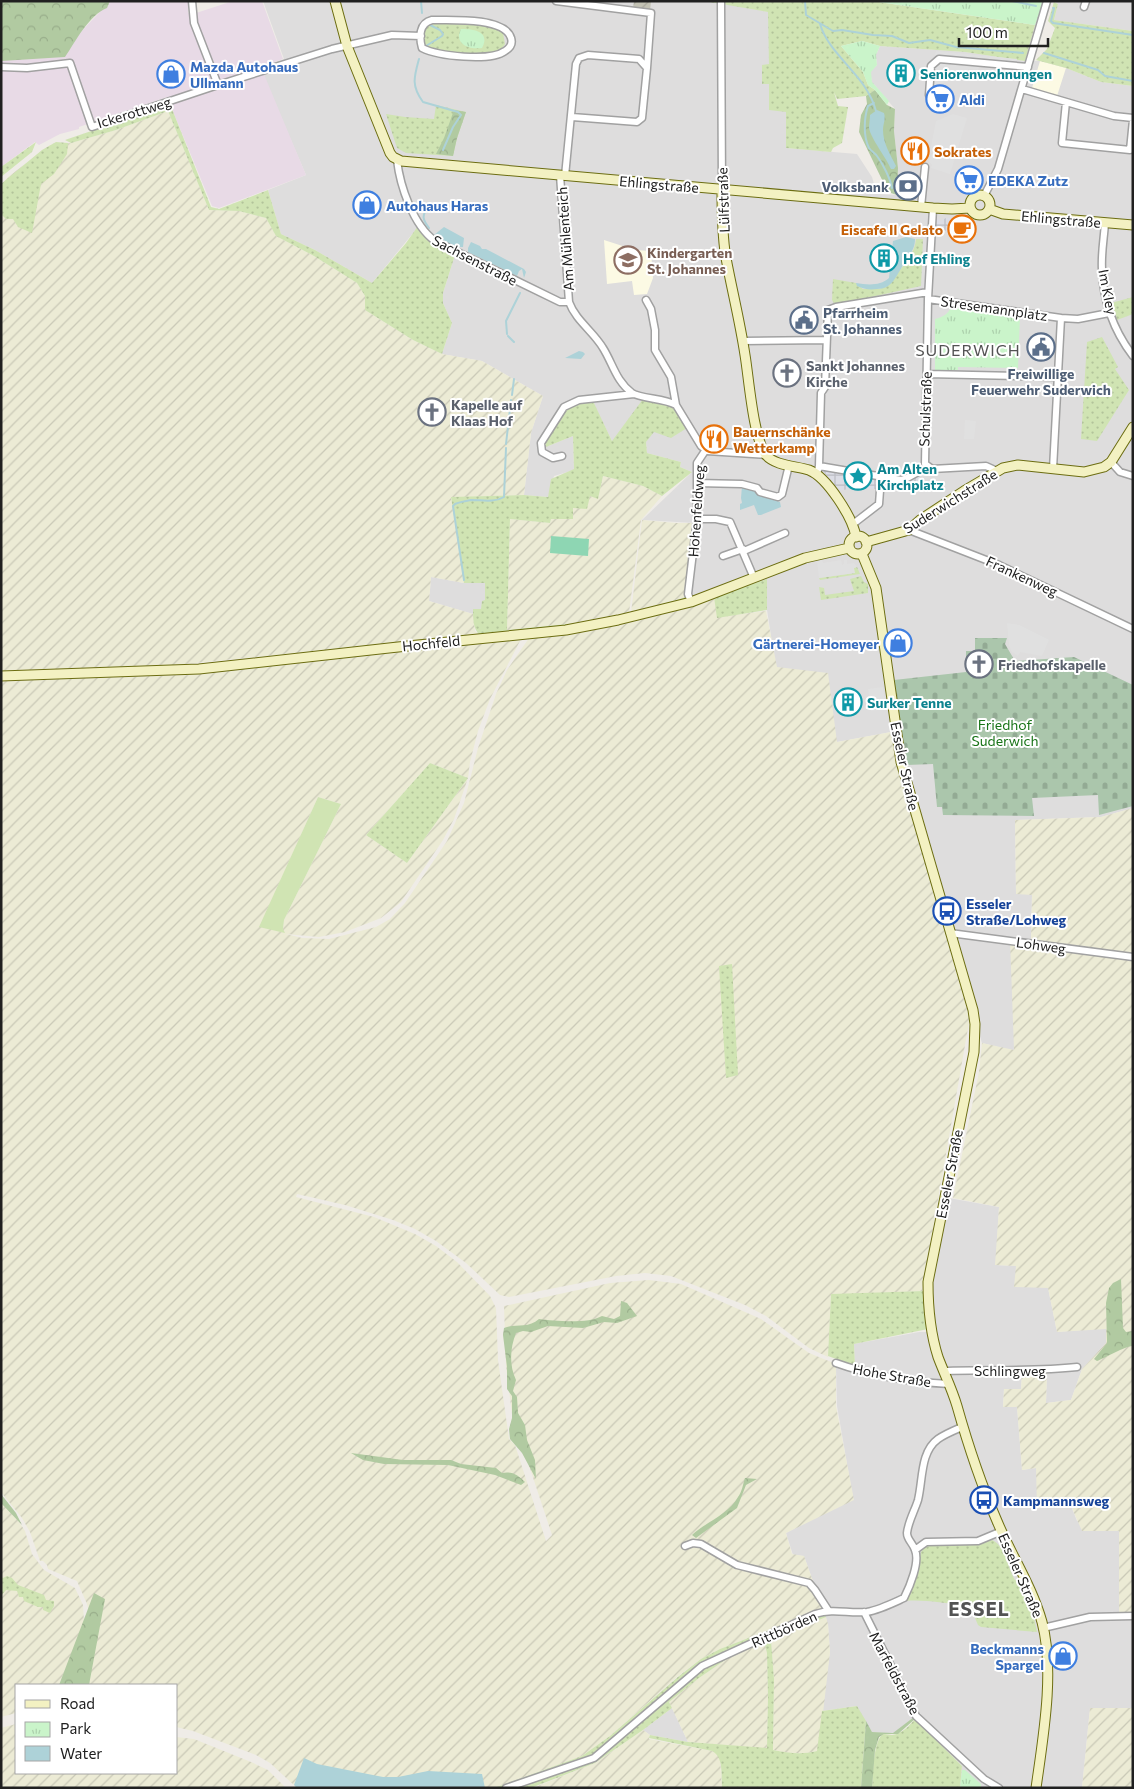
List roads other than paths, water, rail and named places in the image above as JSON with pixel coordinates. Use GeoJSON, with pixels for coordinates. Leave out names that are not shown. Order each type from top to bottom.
{"type":"FeatureCollection","features":[{"type":"Feature","properties":{"kind":"street"},"geometry":{"type":"LineString","coordinates":[[192,1],[194,23],[218,84]]}},
{"type":"Feature","properties":{"kind":"street","name":"Sachsenstraße"},"geometry":{"type":"LineString","coordinates":[[335,1],[347,46],[390,153],[397,160],[399,176],[419,226],[435,242],[560,302],[569,302]]}},
{"type":"Feature","properties":{"kind":"street"},"geometry":{"type":"LineString","coordinates":[[556,1],[651,13],[642,118],[637,122],[572,116]]}},
{"type":"Feature","properties":{"kind":"street","name":"Lülfstraße"},"geometry":{"type":"LineString","coordinates":[[721,1],[722,189],[726,256],[743,341],[754,418],[761,445],[766,455]]}},
{"type":"Feature","properties":{"kind":"street"},"geometry":{"type":"LineString","coordinates":[[984,196],[998,169],[1047,1]]}},
{"type":"Feature","properties":{"kind":"street"},"geometry":{"type":"LineString","coordinates":[[473,21],[498,26],[507,31],[512,41],[507,50],[501,54],[457,56],[428,51],[422,48],[421,36],[422,26],[426,22],[473,21]]}},
{"type":"Feature","properties":{"kind":"street","name":"Ickerottweg"},"geometry":{"type":"LineString","coordinates":[[1,67],[27,68],[70,63],[92,127],[218,84],[347,46],[392,35],[421,36]]}},
{"type":"Feature","properties":{"kind":"street","name":"Am Mühlenteich"},"geometry":{"type":"LineString","coordinates":[[569,302],[563,175],[572,116],[576,64],[579,58],[584,55],[638,60],[647,68]]}},
{"type":"Feature","properties":{"kind":"street"},"geometry":{"type":"LineString","coordinates":[[929,94],[931,66],[939,59],[1028,67]]}},
{"type":"Feature","properties":{"kind":"street"},"geometry":{"type":"LineString","coordinates":[[1022,89],[1114,116],[1133,119],[1130,150],[1062,143],[1066,102]]}},
{"type":"Feature","properties":{"kind":"street","name":"Ehlingstraße"},"geometry":{"type":"LineString","coordinates":[[397,160],[921,207],[970,208],[978,215],[984,214],[989,209],[1003,214],[1133,225]]}},
{"type":"Feature","properties":{"kind":"street"},"geometry":{"type":"LineString","coordinates":[[921,207],[924,167]]}},
{"type":"Feature","properties":{"kind":"street"},"geometry":{"type":"LineString","coordinates":[[970,208],[972,199],[978,195],[984,196],[990,204],[989,209]]}},
{"type":"Feature","properties":{"kind":"street","name":"Schulstraße"},"geometry":{"type":"LineString","coordinates":[[926,463],[928,296],[933,208]]}},
{"type":"Feature","properties":{"kind":"street","name":"Im Kley"},"geometry":{"type":"LineString","coordinates":[[1105,223],[1102,269],[1109,313],[1121,338],[1133,356]]}},
{"type":"Feature","properties":{"kind":"street","name":"Stresemannplatz"},"geometry":{"type":"LineString","coordinates":[[826,340],[828,310],[836,307],[928,296],[1061,318],[1078,319],[1109,313]]}},
{"type":"Feature","properties":{"kind":"street"},"geometry":{"type":"LineString","coordinates":[[646,300],[652,309],[655,350],[671,377],[676,405],[705,451],[766,455],[771,460],[789,465],[902,480],[926,463],[932,469],[986,466],[996,471]]}},
{"type":"Feature","properties":{"kind":"street"},"geometry":{"type":"LineString","coordinates":[[569,302],[573,312],[603,348],[616,376],[634,394]]}},
{"type":"Feature","properties":{"kind":"street","name":"Stresemannplatz"},"geometry":{"type":"LineString","coordinates":[[1054,469],[1061,318]]}},
{"type":"Feature","properties":{"kind":"street"},"geometry":{"type":"LineString","coordinates":[[743,341],[826,340],[825,386],[821,394],[818,470],[853,524],[856,537]]}},
{"type":"Feature","properties":{"kind":"street"},"geometry":{"type":"LineString","coordinates":[[926,374],[1058,377]]}},
{"type":"Feature","properties":{"kind":"street"},"geometry":{"type":"LineString","coordinates":[[562,456],[553,458],[542,452],[541,443],[564,407],[579,400],[634,394],[670,401],[676,405]]}},
{"type":"Feature","properties":{"kind":"street"},"geometry":{"type":"LineString","coordinates":[[1133,427],[1111,462],[1120,472],[1133,476]]}},
{"type":"Feature","properties":{"kind":"street","name":"Hohenfeldweg"},"geometry":{"type":"LineString","coordinates":[[691,602],[688,594],[697,519],[697,463],[705,451]]}},
{"type":"Feature","properties":{"kind":"street","name":"Suderwichstraße"},"geometry":{"type":"LineString","coordinates":[[866,542],[909,530],[920,520],[996,471],[1018,466],[1091,471],[1104,467],[1111,462]]}},
{"type":"Feature","properties":{"kind":"street"},"geometry":{"type":"LineString","coordinates":[[697,483],[742,484],[778,497],[782,494],[789,465]]}},
{"type":"Feature","properties":{"kind":"street"},"geometry":{"type":"LineString","coordinates":[[853,524],[879,504],[881,476]]}},
{"type":"Feature","properties":{"kind":"street"},"geometry":{"type":"LineString","coordinates":[[697,519],[716,519],[730,522],[744,550],[754,578]]}},
{"type":"Feature","properties":{"kind":"street","name":"Frankenweg"},"geometry":{"type":"LineString","coordinates":[[909,530],[999,564],[1133,629]]}},
{"type":"Feature","properties":{"kind":"street"},"geometry":{"type":"LineString","coordinates":[[723,556],[744,550],[785,533]]}},
{"type":"Feature","properties":{"kind":"street"},"geometry":{"type":"LineString","coordinates":[[856,537],[863,538],[866,542],[866,549],[862,554],[854,554],[849,548],[850,541],[856,537]]}},
{"type":"Feature","properties":{"kind":"street","name":"Hochfeld"},"geometry":{"type":"LineString","coordinates":[[1,676],[199,669],[398,646],[528,635],[606,623],[691,602],[805,558],[849,548]]}},
{"type":"Feature","properties":{"kind":"street","name":"Esseler Straße"},"geometry":{"type":"LineString","coordinates":[[862,554],[876,588],[901,762],[973,1010],[975,1024],[974,1052],[928,1282],[929,1312],[932,1333],[943,1370],[976,1466],[1002,1531],[1034,1599],[1043,1628],[1047,1676],[1042,1746],[1036,1788]]}},
{"type":"Feature","properties":{"kind":"street","name":"Lohweg"},"geometry":{"type":"LineString","coordinates":[[950,933],[1133,957]]}},
{"type":"Feature","properties":{"kind":"street","name":"Hohe Straße"},"geometry":{"type":"LineString","coordinates":[[836,1363],[857,1371],[873,1374],[949,1384]]}},
{"type":"Feature","properties":{"kind":"street","name":"Schlingweg"},"geometry":{"type":"LineString","coordinates":[[943,1370],[1046,1370],[1077,1367]]}},
{"type":"Feature","properties":{"kind":"street","name":"Rittbörden"},"geometry":{"type":"LineString","coordinates":[[506,1788],[594,1758],[702,1666],[815,1614],[828,1610],[872,1611],[904,1598],[913,1580],[916,1550],[909,1541],[907,1534],[918,1502],[926,1455],[938,1438],[962,1427]]}},
{"type":"Feature","properties":{"kind":"street"},"geometry":{"type":"LineString","coordinates":[[916,1550],[926,1542],[978,1541],[1002,1531]]}},
{"type":"Feature","properties":{"kind":"street"},"geometry":{"type":"LineString","coordinates":[[686,1546],[693,1543],[701,1544],[737,1564],[809,1583],[828,1610]]}},
{"type":"Feature","properties":{"kind":"street","name":"Marfeldstraße"},"geometry":{"type":"LineString","coordinates":[[864,1612],[884,1656],[916,1716],[984,1779],[998,1788]]}},
{"type":"Feature","properties":{"kind":"street"},"geometry":{"type":"LineString","coordinates":[[1043,1628],[1090,1617],[1133,1616]]}},
{"type":"Feature","properties":{"kind":"water"},"geometry":{"type":"Polygon","coordinates":[[[877,110],[884,113],[883,135],[896,166],[894,169],[891,169],[869,128],[870,115],[877,110]]]}},
{"type":"Feature","properties":{"kind":"water"},"geometry":{"type":"Polygon","coordinates":[[[444,227],[464,238],[463,247],[452,245],[434,235],[444,227]]]}},
{"type":"Feature","properties":{"kind":"water"},"geometry":{"type":"Polygon","coordinates":[[[906,237],[915,239],[914,246],[896,277],[887,287],[867,289],[857,286],[856,283],[878,284],[889,278],[893,241],[906,237]]]}},
{"type":"Feature","properties":{"kind":"water"},"geometry":{"type":"Polygon","coordinates":[[[471,242],[524,269],[526,272],[524,278],[522,269],[517,276],[468,252],[471,242]]]}},
{"type":"Feature","properties":{"kind":"water"},"geometry":{"type":"Polygon","coordinates":[[[579,351],[585,354],[581,359],[565,358],[579,351]]]}},
{"type":"Feature","properties":{"kind":"water"},"geometry":{"type":"Polygon","coordinates":[[[742,486],[756,490],[758,495],[780,502],[781,507],[761,515],[758,515],[754,505],[740,510],[742,486]]]}},
{"type":"Feature","properties":{"kind":"water"},"geometry":{"type":"Polygon","coordinates":[[[304,1758],[317,1764],[383,1777],[398,1777],[428,1771],[482,1774],[485,1788],[297,1788],[294,1785],[304,1758]]]}},
{"type":"Feature","properties":{"kind":"waterway"},"geometry":{"type":"LineString","coordinates":[[421,1],[422,13]]}},
{"type":"Feature","properties":{"kind":"waterway"},"geometry":{"type":"LineString","coordinates":[[805,1],[806,15],[833,31],[842,30],[892,36],[909,43],[930,40],[956,47],[1023,53]]}},
{"type":"Feature","properties":{"kind":"waterway"},"geometry":{"type":"LineString","coordinates":[[1012,1],[1036,6]]}},
{"type":"Feature","properties":{"kind":"waterway"},"geometry":{"type":"LineString","coordinates":[[1053,8],[1051,21],[1053,23],[1133,35]]}},
{"type":"Feature","properties":{"kind":"waterway"},"geometry":{"type":"LineString","coordinates":[[820,24],[832,46],[864,86],[876,111]]}},
{"type":"Feature","properties":{"kind":"waterway"},"geometry":{"type":"LineString","coordinates":[[426,46],[443,34],[440,30],[430,25]]}},
{"type":"Feature","properties":{"kind":"waterway"},"geometry":{"type":"LineString","coordinates":[[1044,53],[1098,70],[1105,76],[1133,81]]}},
{"type":"Feature","properties":{"kind":"waterway"},"geometry":{"type":"LineString","coordinates":[[419,59],[415,86],[423,102],[458,112],[461,115],[453,127],[443,150]]}},
{"type":"Feature","properties":{"kind":"waterway"},"geometry":{"type":"LineString","coordinates":[[874,103],[868,106],[865,121],[866,138],[869,148],[884,167],[892,188]]}},
{"type":"Feature","properties":{"kind":"waterway"},"geometry":{"type":"LineString","coordinates":[[428,206],[424,217],[429,228]]}},
{"type":"Feature","properties":{"kind":"waterway"},"geometry":{"type":"LineString","coordinates":[[507,334],[506,321],[520,293]]}},
{"type":"Feature","properties":{"kind":"waterway"},"geometry":{"type":"LineString","coordinates":[[508,336],[514,342]]}},
{"type":"Feature","properties":{"kind":"waterway"},"geometry":{"type":"LineString","coordinates":[[512,395],[514,379]]}},
{"type":"Feature","properties":{"kind":"waterway"},"geometry":{"type":"LineString","coordinates":[[506,444],[511,400]]}},
{"type":"Feature","properties":{"kind":"waterway"},"geometry":{"type":"LineString","coordinates":[[464,580],[453,506],[469,500],[492,501],[504,497],[506,448]]}},
{"type":"Feature","properties":{"kind":"place","name":"Seniorenwohnungen"},"geometry":{"type":"Point","coordinates":[901,73]}},
{"type":"Feature","properties":{"kind":"place","name":"Mazda Autohaus Ullmann"},"geometry":{"type":"Point","coordinates":[171,74]}},
{"type":"Feature","properties":{"kind":"place","name":"Aldi"},"geometry":{"type":"Point","coordinates":[940,99]}},
{"type":"Feature","properties":{"kind":"place","name":"Sokrates"},"geometry":{"type":"Point","coordinates":[915,151]}},
{"type":"Feature","properties":{"kind":"place","name":"EDEKA Zutz"},"geometry":{"type":"Point","coordinates":[969,180]}},
{"type":"Feature","properties":{"kind":"place","name":"Volksbank"},"geometry":{"type":"Point","coordinates":[908,186]}},
{"type":"Feature","properties":{"kind":"place","name":"Autohaus Haras"},"geometry":{"type":"Point","coordinates":[367,205]}},
{"type":"Feature","properties":{"kind":"place","name":"Eiscafe Il Gelato"},"geometry":{"type":"Point","coordinates":[962,229]}},
{"type":"Feature","properties":{"kind":"place","name":"Hof Ehling"},"geometry":{"type":"Point","coordinates":[884,258]}},
{"type":"Feature","properties":{"kind":"place","name":"Kindergarten St. Johannes"},"geometry":{"type":"Point","coordinates":[628,260]}},
{"type":"Feature","properties":{"kind":"place","name":"Pfarrheim St. Johannes"},"geometry":{"type":"Point","coordinates":[804,320]}},
{"type":"Feature","properties":{"kind":"place","name":"Freiwillige Feuerwehr Suderwich"},"geometry":{"type":"Point","coordinates":[1041,347]}},
{"type":"Feature","properties":{"kind":"place","name":"Sankt Johannes Kirche"},"geometry":{"type":"Point","coordinates":[787,373]}},
{"type":"Feature","properties":{"kind":"place","name":"Kapelle auf Klaas Hof"},"geometry":{"type":"Point","coordinates":[432,412]}},
{"type":"Feature","properties":{"kind":"place","name":"Bauernschänke Wetterkamp"},"geometry":{"type":"Point","coordinates":[714,439]}},
{"type":"Feature","properties":{"kind":"place","name":"Am Alten Kirchplatz"},"geometry":{"type":"Point","coordinates":[858,476]}},
{"type":"Feature","properties":{"kind":"place","name":"Gärtnerei-Homeyer"},"geometry":{"type":"Point","coordinates":[898,643]}},
{"type":"Feature","properties":{"kind":"place","name":"Friedhofskapelle"},"geometry":{"type":"Point","coordinates":[979,664]}},
{"type":"Feature","properties":{"kind":"place","name":"Surker Tenne"},"geometry":{"type":"Point","coordinates":[848,702]}},
{"type":"Feature","properties":{"kind":"place","name":"Esseler Straße/Lohweg"},"geometry":{"type":"Point","coordinates":[947,911]}},
{"type":"Feature","properties":{"kind":"place","name":"Kampmannsweg"},"geometry":{"type":"Point","coordinates":[984,1500]}},
{"type":"Feature","properties":{"kind":"place","name":"Beckmanns Spargel"},"geometry":{"type":"Point","coordinates":[1063,1656]}},
{"type":"Feature","properties":{"kind":"district","name":"SUDERWICH"},"geometry":{"type":"Point","coordinates":[968,349]}},
{"type":"Feature","properties":{"kind":"district","name":"ESSEL"},"geometry":{"type":"Point","coordinates":[979,1608]}},
{"type":"Feature","properties":{"kind":"park label","name":"Friedhof Suderwich"},"geometry":{"type":"Point","coordinates":[1005,732]}}]}
